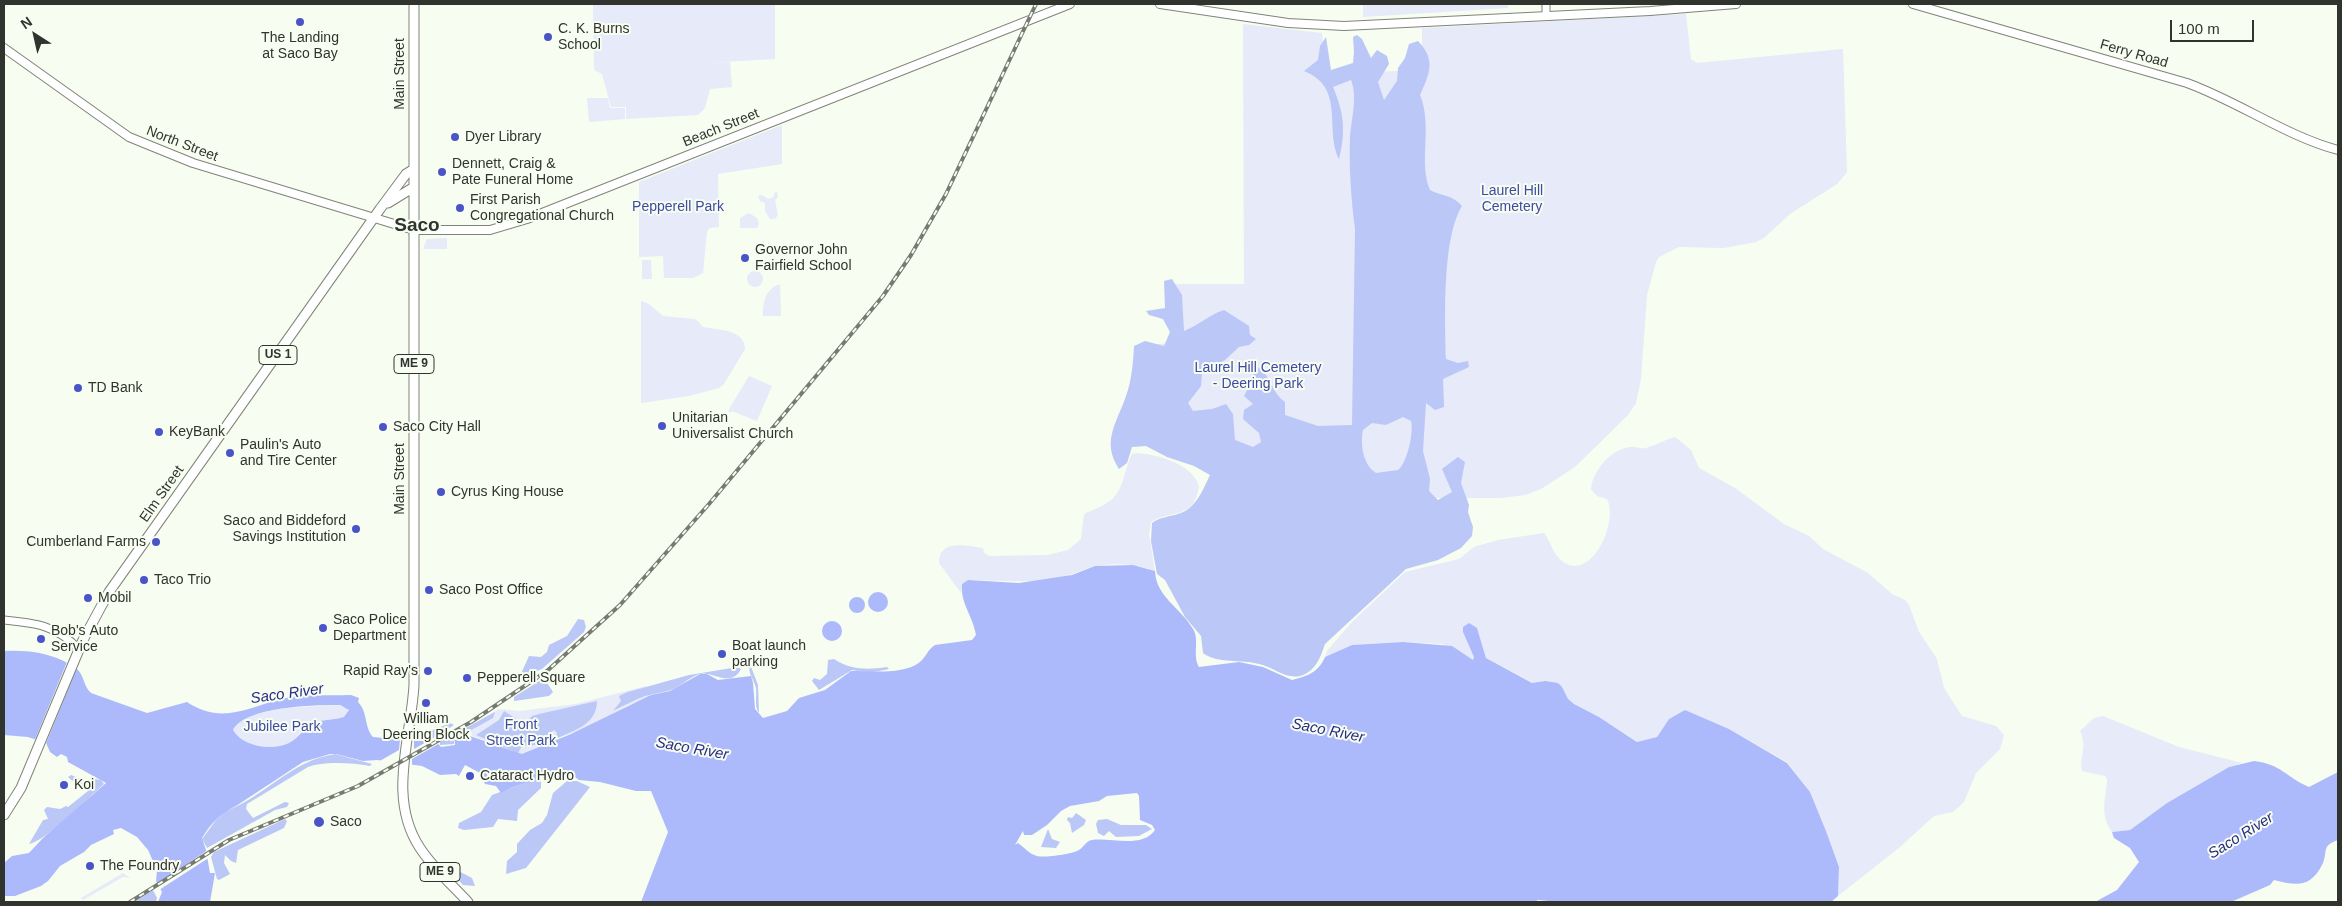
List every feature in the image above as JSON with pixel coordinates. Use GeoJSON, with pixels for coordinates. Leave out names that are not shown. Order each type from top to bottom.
{"type":"FeatureCollection","features":[{"type":"Feature","properties":{"kind":"main road","name":"Main Street"},"geometry":{"type":"LineString","coordinates":[[414,4],[414,685],[403,766],[404,803],[412,833],[428,859],[468,902]]}},
{"type":"Feature","properties":{"kind":"main road","name":"Beach Street"},"geometry":{"type":"LineString","coordinates":[[374,218],[414,230],[476,230],[504,227],[1070,4]]}},
{"type":"Feature","properties":{"kind":"main road"},"geometry":{"type":"LineString","coordinates":[[1160,4],[1288,22],[1331,26],[1650,11],[1736,4]]}},
{"type":"Feature","properties":{"kind":"main road","name":"Ferry Road"},"geometry":{"type":"LineString","coordinates":[[1914,4],[2187,83],[2228,100],[2310,140],[2338,150]]}},
{"type":"Feature","properties":{"kind":"main road","name":"North Street"},"geometry":{"type":"LineString","coordinates":[[4,48],[115,128],[145,145],[208,168],[374,218]]}},
{"type":"Feature","properties":{"kind":"main road","name":"Elm Street"},"geometry":{"type":"LineString","coordinates":[[4,815],[22,788],[79,648],[114,586],[380,209],[406,174],[414,169]]}},
{"type":"Feature","properties":{"kind":"main road","name":"Elm Street"},"geometry":{"type":"LineString","coordinates":[[380,209],[414,187]]}},
{"type":"Feature","properties":{"kind":"street"},"geometry":{"type":"LineString","coordinates":[[1546,4],[1546,15]]}},
{"type":"Feature","properties":{"kind":"street"},"geometry":{"type":"LineString","coordinates":[[4,620],[45,625],[60,633],[79,648]]}},
{"type":"Feature","properties":{"kind":"green space"},"geometry":{"type":"Polygon","coordinates":[[[593,4],[775,4],[775,59],[705,63],[730,62],[732,87],[710,89],[705,108],[698,115],[626,119],[626,107],[611,107],[602,74],[594,70],[593,4]]]}},
{"type":"Feature","properties":{"kind":"green space"},"geometry":{"type":"Polygon","coordinates":[[[1363,4],[1508,4],[1508,8],[1363,17],[1363,4]]]}},
{"type":"Feature","properties":{"kind":"green space","name":"Laurel Hill Cemetery"},"geometry":{"type":"Polygon","coordinates":[[[1686,14],[1691,59],[1697,63],[1843,49],[1847,172],[1837,184],[1790,214],[1764,238],[1756,242],[1724,248],[1679,247],[1659,257],[1647,295],[1641,379],[1636,403],[1628,415],[1575,467],[1541,489],[1525,495],[1501,498],[1425,498],[1177,457],[1137,346],[1170,343],[1175,332],[1175,284],[1244,284],[1243,24],[1322,33],[1326,74],[1422,70],[1422,28],[1686,14]]]}},
{"type":"Feature","properties":{"kind":"green space","name":"Laurel Hill Cemetery - Deering Park"},"geometry":{"type":"Polygon","coordinates":[[[1357,35],[1362,39],[1371,58],[1377,50],[1387,56],[1389,64],[1378,82],[1384,100],[1397,81],[1398,68],[1405,58],[1409,44],[1418,41],[1424,48],[1429,61],[1429,73],[1420,95],[1425,119],[1425,168],[1427,179],[1430,190],[1451,198],[1462,206],[1451,238],[1448,258],[1445,302],[1446,359],[1458,363],[1468,361],[1469,367],[1443,379],[1444,407],[1435,410],[1426,403],[1423,451],[1430,479],[1429,491],[1438,500],[1452,492],[1442,469],[1458,457],[1465,462],[1461,483],[1469,505],[1468,512],[1473,527],[1472,536],[1461,548],[1438,560],[1406,569],[1325,644],[1320,658],[1308,673],[1291,676],[1259,664],[1216,659],[1203,653],[1201,636],[1185,617],[1165,580],[1157,574],[1151,541],[1152,523],[1161,518],[1184,512],[1194,504],[1210,475],[1194,466],[1167,457],[1146,446],[1132,447],[1127,463],[1119,469],[1111,450],[1111,441],[1112,432],[1130,384],[1134,346],[1145,341],[1164,346],[1170,332],[1163,319],[1149,315],[1146,311],[1165,308],[1164,281],[1172,279],[1182,295],[1184,331],[1224,310],[1249,326],[1250,335],[1256,339],[1249,345],[1239,347],[1225,360],[1202,373],[1201,386],[1188,403],[1193,411],[1212,409],[1226,404],[1233,414],[1235,440],[1253,447],[1261,442],[1259,433],[1243,419],[1244,410],[1253,404],[1244,396],[1251,383],[1254,370],[1260,367],[1277,395],[1285,402],[1285,415],[1318,426],[1352,425],[1355,229],[1352,206],[1350,138],[1354,94],[1351,80],[1333,87],[1340,105],[1343,122],[1343,140],[1339,159],[1333,135],[1330,98],[1317,78],[1304,71],[1318,60],[1320,46],[1326,37],[1331,70],[1353,63],[1353,37],[1357,35]],[[1403,417],[1386,425],[1372,423],[1363,430],[1362,442],[1365,460],[1376,473],[1398,470],[1401,466],[1409,447],[1411,421],[1403,417]]]}},
{"type":"Feature","properties":{"kind":"green space"},"geometry":{"type":"Polygon","coordinates":[[[587,98],[608,98],[610,108],[625,108],[625,119],[589,122],[587,98]]]}},
{"type":"Feature","properties":{"kind":"green space","name":"Pepperell Park"},"geometry":{"type":"Polygon","coordinates":[[[782,125],[782,164],[718,174],[719,227],[710,228],[707,231],[703,273],[693,278],[664,278],[663,256],[639,257],[639,182],[782,125]]]}},
{"type":"Feature","properties":{"kind":"green space"},"geometry":{"type":"Polygon","coordinates":[[[777,192],[778,197],[775,200],[778,215],[775,219],[770,219],[765,211],[765,203],[760,201],[758,196],[762,195],[768,199],[777,192]]]}},
{"type":"Feature","properties":{"kind":"green space"},"geometry":{"type":"Polygon","coordinates":[[[749,213],[757,218],[759,223],[757,228],[740,228],[740,218],[749,213]]]}},
{"type":"Feature","properties":{"kind":"green space"},"geometry":{"type":"Polygon","coordinates":[[[447,238],[447,249],[423,249],[427,239],[447,238]]]}},
{"type":"Feature","properties":{"kind":"green space"},"geometry":{"type":"Polygon","coordinates":[[[642,260],[651,260],[652,279],[642,279],[642,260]]]}},
{"type":"Feature","properties":{"kind":"green space"},"geometry":{"type":"Polygon","coordinates":[[[752,271],[758,271],[763,276],[761,285],[752,287],[747,282],[747,276],[752,271]]]}},
{"type":"Feature","properties":{"kind":"green space"},"geometry":{"type":"Polygon","coordinates":[[[780,284],[781,316],[763,316],[768,293],[780,284]]]}},
{"type":"Feature","properties":{"kind":"green space"},"geometry":{"type":"Polygon","coordinates":[[[641,301],[649,304],[663,316],[694,319],[703,327],[735,334],[744,342],[745,349],[724,384],[719,388],[689,396],[641,403],[641,301]]]}},
{"type":"Feature","properties":{"kind":"green space"},"geometry":{"type":"Polygon","coordinates":[[[749,376],[772,386],[757,421],[728,411],[749,376]]]}},
{"type":"Feature","properties":{"kind":"green space"},"geometry":{"type":"Polygon","coordinates":[[[1675,437],[1691,450],[1699,468],[1735,488],[1784,524],[1809,536],[1823,549],[1868,573],[1892,594],[1905,600],[1909,605],[1919,632],[1937,659],[1944,688],[1962,716],[1996,726],[2004,735],[2000,749],[1976,773],[1964,802],[1953,812],[1934,816],[1900,847],[1838,896],[1839,867],[1810,792],[1787,762],[1729,729],[1685,710],[1669,719],[1657,737],[1638,742],[1599,717],[1574,704],[1545,681],[1533,683],[1486,658],[1477,628],[1474,661],[1442,644],[1403,642],[1352,645],[1325,657],[1327,651],[1351,623],[1405,572],[1459,559],[1474,547],[1498,540],[1544,533],[1557,556],[1563,562],[1574,566],[1584,564],[1593,557],[1600,546],[1606,534],[1609,521],[1610,509],[1607,499],[1597,496],[1591,489],[1592,482],[1599,468],[1610,456],[1624,449],[1633,447],[1644,448],[1675,437]]]}},
{"type":"Feature","properties":{"kind":"green space"},"geometry":{"type":"Polygon","coordinates":[[[1138,453],[1155,456],[1182,466],[1195,478],[1199,486],[1196,497],[1187,509],[1151,522],[1149,534],[1155,571],[1139,566],[1112,564],[1086,569],[1049,580],[968,580],[962,584],[961,593],[939,563],[940,555],[944,550],[955,545],[983,548],[984,553],[990,556],[1048,555],[1068,550],[1081,539],[1084,514],[1106,504],[1117,494],[1132,454],[1138,453]]]}},
{"type":"Feature","properties":{"kind":"green space"},"geometry":{"type":"Polygon","coordinates":[[[578,619],[584,620],[586,627],[584,632],[542,669],[521,681],[519,678],[529,656],[541,657],[547,652],[549,645],[567,636],[578,619]]]}},
{"type":"Feature","properties":{"kind":"green space"},"geometry":{"type":"Polygon","coordinates":[[[834,659],[853,667],[873,669],[887,667],[889,669],[869,673],[852,670],[819,690],[812,681],[814,678],[820,680],[827,674],[828,660],[834,659]]]}},
{"type":"Feature","properties":{"kind":"green space"},"geometry":{"type":"Polygon","coordinates":[[[750,664],[758,685],[759,713],[756,704],[756,688],[749,670],[750,664]]]}},
{"type":"Feature","properties":{"kind":"green space"},"geometry":{"type":"Polygon","coordinates":[[[738,667],[741,669],[732,678],[721,678],[704,673],[699,674],[672,690],[645,696],[613,711],[621,701],[619,696],[628,692],[689,675],[738,667]]]}},
{"type":"Feature","properties":{"kind":"green space"},"geometry":{"type":"Polygon","coordinates":[[[544,678],[553,692],[549,696],[514,701],[514,697],[544,678]]]}},
{"type":"Feature","properties":{"kind":"green space","name":"Front Street Park"},"geometry":{"type":"Polygon","coordinates":[[[646,686],[651,697],[629,705],[589,728],[554,739],[536,750],[519,755],[472,736],[470,726],[499,709],[519,711],[576,704],[646,686]]]}},
{"type":"Feature","properties":{"kind":"green space"},"geometry":{"type":"Polygon","coordinates":[[[597,701],[596,709],[589,721],[578,729],[558,738],[555,737],[557,733],[554,730],[535,745],[522,746],[518,753],[476,735],[499,720],[504,711],[521,722],[527,722],[532,716],[597,701]]]}},
{"type":"Feature","properties":{"kind":"green space","name":"Jubilee Park"},"geometry":{"type":"Polygon","coordinates":[[[338,705],[348,709],[347,715],[308,726],[289,743],[274,747],[251,744],[238,736],[233,730],[241,722],[252,716],[266,712],[297,707],[338,705]]]}},
{"type":"Feature","properties":{"kind":"green space"},"geometry":{"type":"Polygon","coordinates":[[[495,712],[493,718],[455,739],[454,744],[440,745],[440,742],[495,712]]]}},
{"type":"Feature","properties":{"kind":"green space"},"geometry":{"type":"Polygon","coordinates":[[[2103,716],[2179,747],[2242,763],[2229,767],[2167,803],[2130,830],[2112,832],[2104,813],[2107,779],[2105,776],[2082,771],[2081,766],[2083,742],[2080,731],[2094,718],[2103,716]]]}},
{"type":"Feature","properties":{"kind":"green space"},"geometry":{"type":"Polygon","coordinates":[[[450,723],[454,725],[429,741],[428,732],[450,723]]]}},
{"type":"Feature","properties":{"kind":"green space"},"geometry":{"type":"Polygon","coordinates":[[[335,754],[372,764],[370,766],[330,763],[308,767],[247,804],[246,809],[253,818],[285,802],[289,803],[287,807],[275,810],[207,848],[202,839],[216,820],[226,811],[254,797],[291,771],[319,758],[335,754]]]}},
{"type":"Feature","properties":{"kind":"green space"},"geometry":{"type":"Polygon","coordinates":[[[71,775],[88,782],[94,779],[101,780],[104,784],[46,835],[29,844],[43,820],[48,819],[44,810],[47,807],[60,809],[68,807],[88,791],[84,786],[68,777],[71,775]]]}},
{"type":"Feature","properties":{"kind":"green space"},"geometry":{"type":"Polygon","coordinates":[[[541,777],[541,788],[518,810],[517,821],[498,819],[493,827],[464,830],[458,828],[459,823],[481,812],[492,795],[541,777]]]}},
{"type":"Feature","properties":{"kind":"green space"},"geometry":{"type":"Polygon","coordinates":[[[567,781],[577,781],[590,787],[526,868],[506,874],[507,861],[517,852],[517,844],[530,830],[542,823],[547,815],[553,793],[567,781]]]}},
{"type":"Feature","properties":{"kind":"green space"},"geometry":{"type":"Polygon","coordinates":[[[1076,813],[1086,820],[1084,825],[1072,833],[1070,823],[1067,820],[1068,817],[1072,818],[1076,813]]]}},
{"type":"Feature","properties":{"kind":"green space"},"geometry":{"type":"Polygon","coordinates":[[[285,819],[287,821],[284,828],[238,850],[236,863],[225,855],[224,863],[230,874],[219,880],[217,879],[211,857],[214,852],[285,819]]]}},
{"type":"Feature","properties":{"kind":"green space"},"geometry":{"type":"Polygon","coordinates":[[[1107,819],[1121,825],[1146,825],[1152,829],[1139,836],[1116,837],[1109,831],[1104,836],[1098,833],[1096,824],[1098,820],[1107,819]]]}},
{"type":"Feature","properties":{"kind":"green space"},"geometry":{"type":"Polygon","coordinates":[[[1048,829],[1052,839],[1060,842],[1056,848],[1041,847],[1048,829]]]}},
{"type":"Feature","properties":{"kind":"green space"},"geometry":{"type":"Polygon","coordinates":[[[443,863],[472,878],[475,886],[463,885],[443,863]]]}},
{"type":"Feature","properties":{"kind":"green space"},"geometry":{"type":"Polygon","coordinates":[[[123,873],[130,878],[123,877],[83,900],[81,898],[123,873]]]}},
{"type":"Feature","properties":{"kind":"green space"},"geometry":{"type":"Polygon","coordinates":[[[153,890],[157,898],[156,902],[134,902],[153,890]]]}},
{"type":"Feature","properties":{"kind":"water","name":"Saco River"},"geometry":{"type":"Polygon","coordinates":[[[1133,565],[1155,571],[1156,580],[1164,595],[1188,622],[1195,633],[1196,658],[1199,667],[1239,662],[1263,667],[1292,680],[1312,673],[1319,667],[1325,657],[1352,645],[1403,642],[1452,646],[1473,660],[1474,657],[1463,632],[1463,627],[1469,623],[1477,628],[1486,658],[1532,683],[1545,681],[1558,683],[1568,699],[1574,704],[1599,717],[1637,742],[1657,737],[1669,719],[1685,710],[1729,729],[1787,763],[1810,792],[1839,867],[1838,896],[1831,902],[1559,902],[1538,900],[1535,902],[641,902],[668,832],[651,791],[636,791],[600,782],[579,780],[572,775],[549,771],[538,778],[501,793],[496,786],[485,784],[480,773],[465,765],[459,776],[456,774],[440,775],[422,766],[377,760],[363,761],[330,754],[303,762],[216,819],[202,838],[210,873],[215,873],[210,902],[158,902],[162,892],[156,881],[157,870],[148,850],[137,837],[121,828],[113,830],[114,834],[91,845],[84,852],[60,866],[48,881],[41,886],[15,896],[4,896],[4,863],[12,856],[29,853],[43,838],[106,783],[68,762],[67,757],[61,754],[57,757],[50,752],[46,743],[28,737],[4,735],[4,651],[33,652],[52,656],[78,670],[91,693],[147,713],[187,702],[212,713],[224,713],[236,712],[286,698],[351,695],[359,698],[358,702],[373,737],[415,741],[434,739],[441,747],[455,745],[455,740],[464,734],[522,754],[571,734],[651,695],[670,691],[700,674],[707,674],[718,680],[751,676],[755,709],[763,718],[787,711],[799,698],[825,690],[851,671],[896,671],[905,669],[920,662],[935,645],[972,640],[976,635],[962,591],[962,584],[968,580],[1019,583],[1072,575],[1095,566],[1133,565]],[[340,705],[282,708],[252,716],[240,722],[233,730],[238,736],[251,744],[274,747],[289,743],[314,723],[344,717],[349,710],[340,705]],[[1137,793],[1107,796],[1099,801],[1070,806],[1032,835],[1024,835],[1023,831],[1015,845],[1018,843],[1034,855],[1046,856],[1076,851],[1092,840],[1134,841],[1142,839],[1149,836],[1155,830],[1152,825],[1140,820],[1139,796],[1137,793]]]}},
{"type":"Feature","properties":{"kind":"water"},"geometry":{"type":"Polygon","coordinates":[[[878,592],[885,595],[888,602],[885,609],[878,612],[871,609],[868,602],[871,595],[878,592]]]}},
{"type":"Feature","properties":{"kind":"water"},"geometry":{"type":"Polygon","coordinates":[[[857,597],[863,599],[865,605],[863,611],[857,613],[851,611],[849,605],[851,599],[857,597]]]}},
{"type":"Feature","properties":{"kind":"water"},"geometry":{"type":"Polygon","coordinates":[[[832,621],[839,624],[842,631],[839,638],[832,641],[825,638],[822,631],[825,624],[832,621]]]}},
{"type":"Feature","properties":{"kind":"water","name":"Saco River"},"geometry":{"type":"Polygon","coordinates":[[[2254,761],[2271,765],[2309,787],[2338,772],[2338,840],[2327,847],[2323,863],[2314,877],[2303,883],[2296,884],[2274,880],[2270,885],[2231,902],[2095,902],[2117,890],[2139,862],[2130,848],[2114,838],[2112,832],[2130,830],[2167,803],[2229,767],[2254,761]]]}},
{"type":"Feature","properties":{"kind":"pier"},"geometry":{"type":"Polygon","coordinates":[[[67,662],[77,667],[45,746],[34,742],[67,662]]]}},
{"type":"Feature","properties":{"kind":"pier"},"geometry":{"type":"Polygon","coordinates":[[[435,737],[440,743],[412,759],[412,767],[378,762],[399,750],[400,739],[414,740],[414,749],[435,737]]]}},
{"type":"Feature","properties":{"kind":"pier"},"geometry":{"type":"Polygon","coordinates":[[[208,850],[210,857],[159,890],[156,884],[208,850]]]}},
{"type":"Feature","properties":{"kind":"railway"},"geometry":{"type":"LineString","coordinates":[[130,902],[229,840],[358,786],[471,722],[547,671],[620,605],[709,504],[883,296],[911,255],[946,194],[1036,4]]}},
{"type":"Feature","properties":{"kind":"place","name":"The Landing at Saco Bay"},"geometry":{"type":"Point","coordinates":[300,22]}},
{"type":"Feature","properties":{"kind":"place","name":"C. K. Burns School"},"geometry":{"type":"Point","coordinates":[548,37]}},
{"type":"Feature","properties":{"kind":"place","name":"Dyer Library"},"geometry":{"type":"Point","coordinates":[455,137]}},
{"type":"Feature","properties":{"kind":"place","name":"Dennett, Craig & Pate Funeral Home"},"geometry":{"type":"Point","coordinates":[442,172]}},
{"type":"Feature","properties":{"kind":"place","name":"First Parish Congregational Church"},"geometry":{"type":"Point","coordinates":[460,208]}},
{"type":"Feature","properties":{"kind":"place","name":"Governor John Fairfield School"},"geometry":{"type":"Point","coordinates":[745,258]}},
{"type":"Feature","properties":{"kind":"place","name":"TD Bank"},"geometry":{"type":"Point","coordinates":[78,388]}},
{"type":"Feature","properties":{"kind":"place","name":"Unitarian Universalist Church"},"geometry":{"type":"Point","coordinates":[662,426]}},
{"type":"Feature","properties":{"kind":"place","name":"Saco City Hall"},"geometry":{"type":"Point","coordinates":[383,427]}},
{"type":"Feature","properties":{"kind":"place","name":"KeyBank"},"geometry":{"type":"Point","coordinates":[159,432]}},
{"type":"Feature","properties":{"kind":"place","name":"Paulin's Auto and Tire Center"},"geometry":{"type":"Point","coordinates":[230,453]}},
{"type":"Feature","properties":{"kind":"place","name":"Cyrus King House"},"geometry":{"type":"Point","coordinates":[441,492]}},
{"type":"Feature","properties":{"kind":"place","name":"Saco and Biddeford Savings Institution"},"geometry":{"type":"Point","coordinates":[356,529]}},
{"type":"Feature","properties":{"kind":"place","name":"Cumberland Farms"},"geometry":{"type":"Point","coordinates":[156,542]}},
{"type":"Feature","properties":{"kind":"place","name":"Taco Trio"},"geometry":{"type":"Point","coordinates":[144,580]}},
{"type":"Feature","properties":{"kind":"place","name":"Saco Post Office"},"geometry":{"type":"Point","coordinates":[429,590]}},
{"type":"Feature","properties":{"kind":"place","name":"Mobil"},"geometry":{"type":"Point","coordinates":[88,598]}},
{"type":"Feature","properties":{"kind":"place","name":"Saco Police Department"},"geometry":{"type":"Point","coordinates":[323,628]}},
{"type":"Feature","properties":{"kind":"place","name":"Bob's Auto Service"},"geometry":{"type":"Point","coordinates":[41,639]}},
{"type":"Feature","properties":{"kind":"place","name":"Boat launch parking"},"geometry":{"type":"Point","coordinates":[722,654]}},
{"type":"Feature","properties":{"kind":"place","name":"Rapid Ray's"},"geometry":{"type":"Point","coordinates":[428,671]}},
{"type":"Feature","properties":{"kind":"place","name":"Pepperell Square"},"geometry":{"type":"Point","coordinates":[467,678]}},
{"type":"Feature","properties":{"kind":"place","name":"William Deering Block"},"geometry":{"type":"Point","coordinates":[426,703]}},
{"type":"Feature","properties":{"kind":"place","name":"Cataract Hydro"},"geometry":{"type":"Point","coordinates":[470,776]}},
{"type":"Feature","properties":{"kind":"place","name":"Koi"},"geometry":{"type":"Point","coordinates":[64,785]}},
{"type":"Feature","properties":{"kind":"place","name":"Saco"},"geometry":{"type":"Point","coordinates":[319,822]}},
{"type":"Feature","properties":{"kind":"place","name":"The Foundry"},"geometry":{"type":"Point","coordinates":[90,866]}},
{"type":"Feature","properties":{"kind":"district","name":"Saco"},"geometry":{"type":"Point","coordinates":[417,226]}}]}
